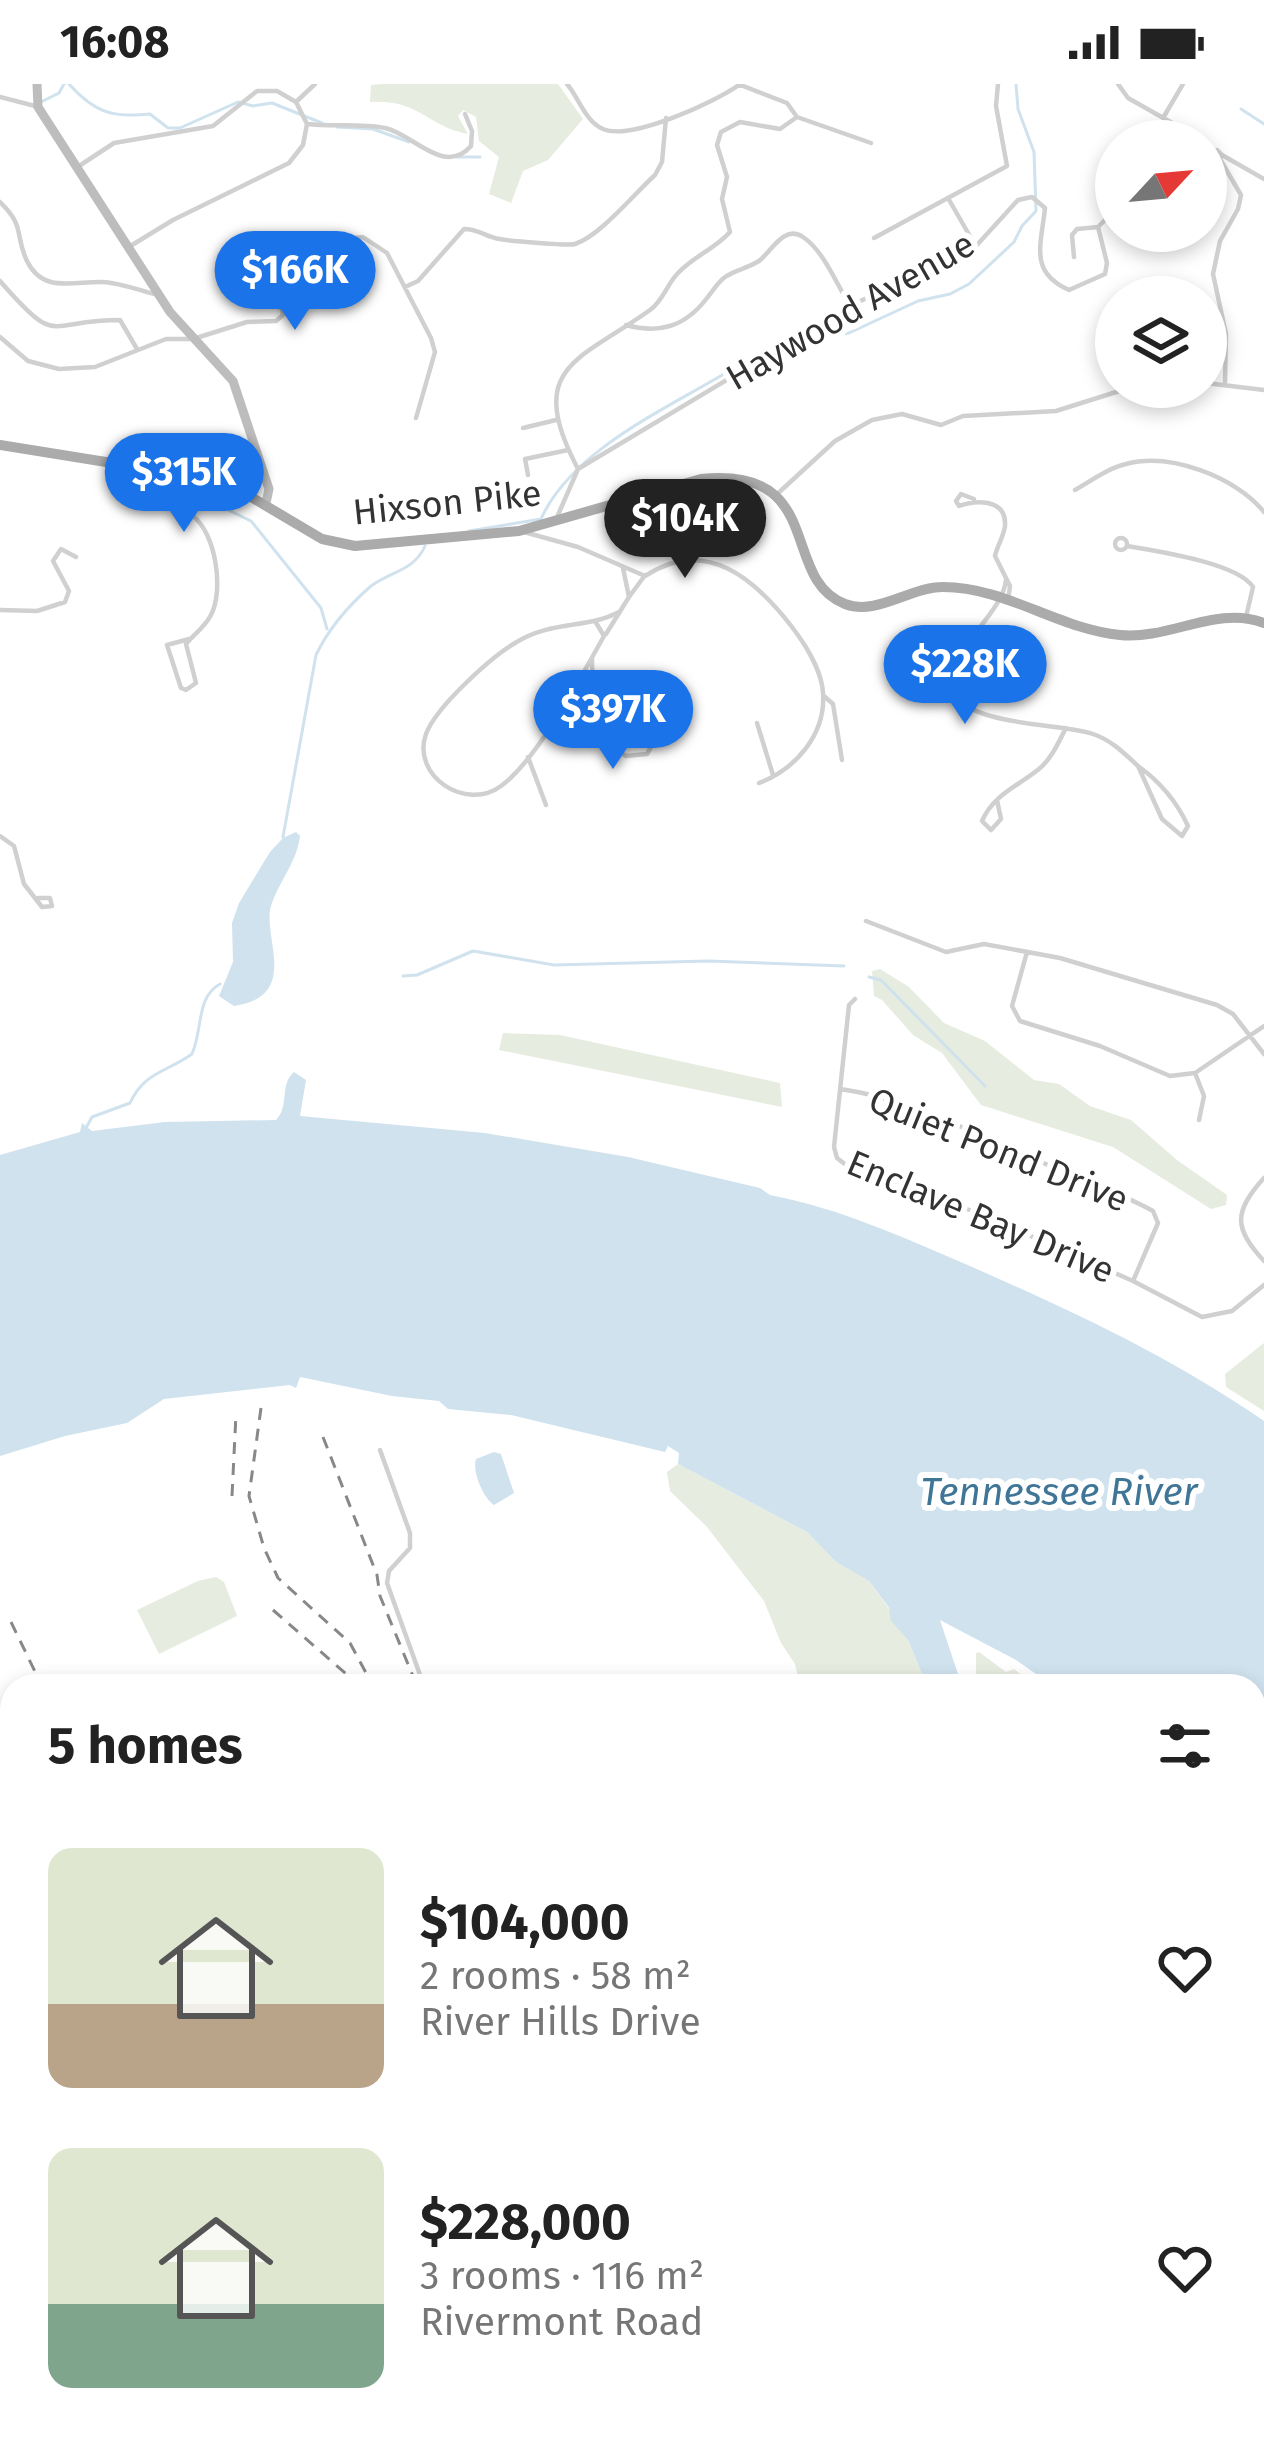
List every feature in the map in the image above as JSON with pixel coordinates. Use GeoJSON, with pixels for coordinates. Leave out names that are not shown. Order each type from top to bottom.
{"type":"FeatureCollection","features":[{"type":"Feature","properties":{"kind":"main road","name":"Hixson Pike"},"geometry":{"type":"LineString","coordinates":[[0,445],[224,481],[322,538],[355,546],[519,531],[710,478],[748,482],[776,496]]}},
{"type":"Feature","properties":{"kind":"main road"},"geometry":{"type":"LineString","coordinates":[[776,496],[800,532],[818,584],[844,604],[879,604],[914,590],[940,587],[1004,599],[1086,629],[1120,635],[1150,636],[1216,618],[1246,617],[1264,623]]}},
{"type":"Feature","properties":{"kind":"street"},"geometry":{"type":"LineString","coordinates":[[37,84],[38,107],[158,295],[240,393],[269,489],[266,503]]}},
{"type":"Feature","properties":{"kind":"street"},"geometry":{"type":"LineString","coordinates":[[296,102],[315,84]]}},
{"type":"Feature","properties":{"kind":"street"},"geometry":{"type":"LineString","coordinates":[[567,84],[584,113],[601,128],[622,132],[710,102],[738,85],[787,103],[797,117],[871,143]]}},
{"type":"Feature","properties":{"kind":"street"},"geometry":{"type":"LineString","coordinates":[[874,238],[1007,166],[996,106],[998,84]]}},
{"type":"Feature","properties":{"kind":"street"},"geometry":{"type":"LineString","coordinates":[[1118,84],[1128,98],[1167,120]]}},
{"type":"Feature","properties":{"kind":"street"},"geometry":{"type":"LineString","coordinates":[[1163,118],[1183,84]]}},
{"type":"Feature","properties":{"kind":"street"},"geometry":{"type":"LineString","coordinates":[[76,168],[114,143],[213,126],[256,91],[277,91],[296,102],[307,124],[303,145],[289,163],[172,220],[129,247]]}},
{"type":"Feature","properties":{"kind":"street"},"geometry":{"type":"LineString","coordinates":[[0,97],[38,107]]}},
{"type":"Feature","properties":{"kind":"street"},"geometry":{"type":"LineString","coordinates":[[307,124],[393,130],[434,154],[453,157],[471,146],[472,131],[465,114]]}},
{"type":"Feature","properties":{"kind":"street"},"geometry":{"type":"LineString","coordinates":[[558,520],[578,469],[556,420],[556,396],[572,365],[592,345],[658,303],[674,275],[730,232],[722,199],[727,177],[717,145],[721,133],[740,122],[780,129],[797,117]]}},
{"type":"Feature","properties":{"kind":"street"},"geometry":{"type":"LineString","coordinates":[[405,286],[418,281],[464,229],[503,240],[562,245],[585,239],[655,175],[662,162],[666,118]]}},
{"type":"Feature","properties":{"kind":"street"},"geometry":{"type":"LineString","coordinates":[[1227,161],[1264,179]]}},
{"type":"Feature","properties":{"kind":"street"},"geometry":{"type":"LineString","coordinates":[[1227,169],[1241,195],[1227,229]]}},
{"type":"Feature","properties":{"kind":"street","name":"Haywood Avenue"},"geometry":{"type":"LineString","coordinates":[[578,469],[850,306],[976,246],[1018,200],[1032,197],[1045,208],[1041,265],[1049,280],[1069,290],[1105,274],[1104,252]]}},
{"type":"Feature","properties":{"kind":"street"},"geometry":{"type":"LineString","coordinates":[[948,198],[976,246]]}},
{"type":"Feature","properties":{"kind":"street"},"geometry":{"type":"LineString","coordinates":[[1,203],[18,221],[27,262],[45,281],[66,286],[103,282],[158,295]]}},
{"type":"Feature","properties":{"kind":"street"},"geometry":{"type":"LineString","coordinates":[[1074,257],[1072,235],[1082,227],[1095,227]]}},
{"type":"Feature","properties":{"kind":"street"},"geometry":{"type":"LineString","coordinates":[[626,325],[650,332],[682,321],[698,310],[720,281],[757,262],[793,233],[819,255],[850,306]]}},
{"type":"Feature","properties":{"kind":"street"},"geometry":{"type":"LineString","coordinates":[[0,337],[28,361],[59,369],[95,367],[166,340],[193,339],[248,322],[281,319],[282,308],[240,297],[235,280],[337,240],[363,237],[387,253],[431,338],[434,352],[416,418]]}},
{"type":"Feature","properties":{"kind":"street"},"geometry":{"type":"LineString","coordinates":[[0,281],[31,317],[48,326],[120,320],[137,350]]}},
{"type":"Feature","properties":{"kind":"street"},"geometry":{"type":"LineString","coordinates":[[1227,382],[1264,390]]}},
{"type":"Feature","properties":{"kind":"street"},"geometry":{"type":"LineString","coordinates":[[776,496],[835,441],[872,420],[902,414],[941,425],[963,416],[1056,411],[1095,399]]}},
{"type":"Feature","properties":{"kind":"street"},"geometry":{"type":"LineString","coordinates":[[523,428],[556,420]]}},
{"type":"Feature","properties":{"kind":"street"},"geometry":{"type":"LineString","coordinates":[[528,475],[525,459],[568,451]]}},
{"type":"Feature","properties":{"kind":"street"},"geometry":{"type":"LineString","coordinates":[[1075,490],[1129,462],[1154,462],[1216,474],[1240,487],[1264,512]]}},
{"type":"Feature","properties":{"kind":"street"},"geometry":{"type":"LineString","coordinates":[[137,467],[147,489],[194,517],[210,539],[217,597],[207,621],[189,639],[167,645],[181,688],[186,690],[196,683],[186,651],[189,639]]}},
{"type":"Feature","properties":{"kind":"street"},"geometry":{"type":"LineString","coordinates":[[974,500],[990,502],[1003,515],[1005,529],[995,556],[1006,580],[1004,599],[950,670],[950,687],[962,703],[985,713],[1094,734],[1117,747],[1138,766],[1171,797],[1188,826],[1182,836],[1162,819],[1138,766]]}},
{"type":"Feature","properties":{"kind":"street"},"geometry":{"type":"LineString","coordinates":[[519,531],[578,547],[645,576]]}},
{"type":"Feature","properties":{"kind":"street"},"geometry":{"type":"LineString","coordinates":[[1127,546],[1182,556],[1246,577],[1253,587],[1246,617]]}},
{"type":"Feature","properties":{"kind":"street"},"geometry":{"type":"LineString","coordinates":[[0,610],[37,611],[65,602],[69,591],[53,561],[61,549],[76,557]]}},
{"type":"Feature","properties":{"kind":"street"},"geometry":{"type":"LineString","coordinates":[[619,612],[595,621],[561,624],[512,644],[434,719],[424,742],[436,778],[466,796],[494,791],[528,757],[645,576],[666,563],[692,561],[728,568],[746,578],[761,589],[802,640],[824,696],[833,704],[842,760]]}},
{"type":"Feature","properties":{"kind":"street"},"geometry":{"type":"LineString","coordinates":[[623,568],[628,597]]}},
{"type":"Feature","properties":{"kind":"street"},"geometry":{"type":"LineString","coordinates":[[595,621],[604,636]]}},
{"type":"Feature","properties":{"kind":"street"},"geometry":{"type":"LineString","coordinates":[[592,658],[595,724],[610,745],[626,756],[646,754],[654,742],[654,694]]}},
{"type":"Feature","properties":{"kind":"street"},"geometry":{"type":"LineString","coordinates":[[759,783],[797,760],[815,734],[824,696]]}},
{"type":"Feature","properties":{"kind":"street"},"geometry":{"type":"LineString","coordinates":[[757,723],[774,777]]}},
{"type":"Feature","properties":{"kind":"street"},"geometry":{"type":"LineString","coordinates":[[997,800],[1048,760],[1066,728]]}},
{"type":"Feature","properties":{"kind":"street"},"geometry":{"type":"LineString","coordinates":[[528,757],[546,805]]}},
{"type":"Feature","properties":{"kind":"street"},"geometry":{"type":"LineString","coordinates":[[0,836],[14,846],[24,884],[38,898]]}},
{"type":"Feature","properties":{"kind":"street"},"geometry":{"type":"LineString","coordinates":[[866,921],[946,952],[984,944],[1060,958],[1217,1005],[1233,1014],[1264,1054]]}},
{"type":"Feature","properties":{"kind":"street"},"geometry":{"type":"LineString","coordinates":[[1027,952],[1012,1006],[1020,1021],[1100,1046],[1162,1074],[1195,1072],[1264,1026]]}},
{"type":"Feature","properties":{"kind":"street","name":"Enclave Bay Drive"},"geometry":{"type":"LineString","coordinates":[[855,999],[849,1005],[834,1153],[846,1166],[930,1194],[1133,1281],[1202,1317],[1232,1311],[1264,1285]]}},
{"type":"Feature","properties":{"kind":"street"},"geometry":{"type":"LineString","coordinates":[[1195,1072],[1204,1096],[1199,1120]]}},
{"type":"Feature","properties":{"kind":"street","name":"Quiet Pond Drive"},"geometry":{"type":"LineString","coordinates":[[840,1089],[875,1094],[958,1124],[1153,1211],[1158,1223],[1133,1281]]}},
{"type":"Feature","properties":{"kind":"street"},"geometry":{"type":"LineString","coordinates":[[1264,1178],[1248,1196],[1240,1215],[1244,1234],[1264,1261]]}},
{"type":"Feature","properties":{"kind":"street"},"geometry":{"type":"LineString","coordinates":[[380,1450],[410,1533],[410,1548],[389,1571],[387,1583],[420,1674]]}},
{"type":"Feature","properties":{"kind":"street"},"geometry":{"type":"LineString","coordinates":[[0,2294],[0,2331]]}},
{"type":"Feature","properties":{"kind":"shaded area"},"geometry":{"type":"Polygon","coordinates":[[[558,84],[583,119],[548,160],[523,171],[511,203],[489,194],[499,157],[479,141],[476,117],[463,110],[458,116],[468,134],[400,105],[370,102],[371,85],[558,84]]]}},
{"type":"Feature","properties":{"kind":"shaded area"},"geometry":{"type":"Polygon","coordinates":[[[880,969],[909,987],[944,1023],[985,1041],[1034,1080],[1059,1084],[1090,1106],[1131,1120],[1227,1195],[1226,1205],[1211,1209],[1113,1147],[981,1105],[942,1053],[913,1035],[874,996],[872,971],[880,969]]]}},
{"type":"Feature","properties":{"kind":"shaded area"},"geometry":{"type":"Polygon","coordinates":[[[503,1033],[560,1035],[780,1083],[782,1107],[499,1050],[503,1033]]]}},
{"type":"Feature","properties":{"kind":"shaded area"},"geometry":{"type":"Polygon","coordinates":[[[1264,1343],[1264,1411],[1226,1387],[1225,1374],[1264,1343]]]}},
{"type":"Feature","properties":{"kind":"shaded area"},"geometry":{"type":"Polygon","coordinates":[[[678,1464],[807,1532],[836,1562],[869,1581],[908,1640],[922,1674],[797,1674],[764,1601],[707,1527],[670,1491],[667,1472],[678,1464]]]}},
{"type":"Feature","properties":{"kind":"shaded area"},"geometry":{"type":"Polygon","coordinates":[[[216,1577],[224,1582],[237,1616],[159,1654],[137,1610],[216,1577]]]}},
{"type":"Feature","properties":{"kind":"shaded area"},"geometry":{"type":"Polygon","coordinates":[[[976,1653],[1006,1672],[1014,1669],[1020,1674],[976,1674],[976,1653]]]}},
{"type":"Feature","properties":{"kind":"water"},"geometry":{"type":"Polygon","coordinates":[[[296,832],[300,836],[295,854],[271,906],[273,978],[267,991],[234,1006],[219,996],[233,962],[232,923],[239,903],[270,852],[296,832]]]}},
{"type":"Feature","properties":{"kind":"water","name":"Tennessee River"},"geometry":{"type":"Polygon","coordinates":[[[294,1072],[306,1080],[300,1116],[485,1133],[628,1157],[760,1188],[846,1216],[1084,1318],[1193,1376],[1264,1421],[1264,1674],[1036,1674],[940,1620],[958,1674],[922,1674],[908,1640],[891,1621],[889,1608],[869,1581],[836,1562],[807,1532],[678,1464],[679,1453],[668,1446],[665,1452],[511,1415],[448,1409],[439,1401],[300,1377],[296,1388],[164,1399],[127,1423],[0,1456],[0,1155],[80,1132],[82,1123],[92,1131],[165,1122],[276,1120],[294,1072]]]}},
{"type":"Feature","properties":{"kind":"water"},"geometry":{"type":"Polygon","coordinates":[[[501,1454],[514,1493],[494,1505],[482,1491],[475,1464],[476,1459],[501,1454]]]}},
{"type":"Feature","properties":{"kind":"waterway"},"geometry":{"type":"LineString","coordinates":[[41,102],[59,93],[64,84]]}},
{"type":"Feature","properties":{"kind":"waterway"},"geometry":{"type":"LineString","coordinates":[[69,84],[105,111],[150,114],[168,128],[180,128],[238,102],[272,103],[322,123]]}},
{"type":"Feature","properties":{"kind":"waterway"},"geometry":{"type":"LineString","coordinates":[[469,531],[541,519],[555,494],[597,452],[729,371],[745,382],[822,338],[849,333],[969,284],[1014,242],[1036,211],[1034,152],[1018,109],[1016,84]]}},
{"type":"Feature","properties":{"kind":"waterway"},"geometry":{"type":"LineString","coordinates":[[1241,109],[1264,124]]}},
{"type":"Feature","properties":{"kind":"waterway"},"geometry":{"type":"LineString","coordinates":[[337,127],[373,129],[409,142]]}},
{"type":"Feature","properties":{"kind":"waterway"},"geometry":{"type":"LineString","coordinates":[[458,157],[480,157]]}},
{"type":"Feature","properties":{"kind":"waterway"},"geometry":{"type":"LineString","coordinates":[[220,506],[251,521],[321,608],[327,629]]}},
{"type":"Feature","properties":{"kind":"waterway"},"geometry":{"type":"LineString","coordinates":[[283,837],[316,655],[355,601],[371,586],[415,561],[425,546]]}},
{"type":"Feature","properties":{"kind":"waterway"},"geometry":{"type":"LineString","coordinates":[[403,976],[417,975],[473,951],[554,965],[708,961],[844,966]]}},
{"type":"Feature","properties":{"kind":"waterway"},"geometry":{"type":"LineString","coordinates":[[869,977],[881,980],[985,1086]]}},
{"type":"Feature","properties":{"kind":"waterway"},"geometry":{"type":"LineString","coordinates":[[86,1128],[92,1117],[130,1103],[149,1079],[192,1054],[203,1005],[220,984]]}},
{"type":"Feature","properties":{"kind":"railway"},"geometry":{"type":"LineString","coordinates":[[261,1408],[249,1496],[264,1548],[278,1578],[350,1643],[367,1674]]}},
{"type":"Feature","properties":{"kind":"railway"},"geometry":{"type":"LineString","coordinates":[[232,1496],[236,1414]]}},
{"type":"Feature","properties":{"kind":"railway"},"geometry":{"type":"LineString","coordinates":[[323,1437],[412,1674]]}},
{"type":"Feature","properties":{"kind":"railway"},"geometry":{"type":"LineString","coordinates":[[273,1610],[346,1674]]}},
{"type":"Feature","properties":{"kind":"railway"},"geometry":{"type":"LineString","coordinates":[[11,1622],[36,1674]]}}]}
